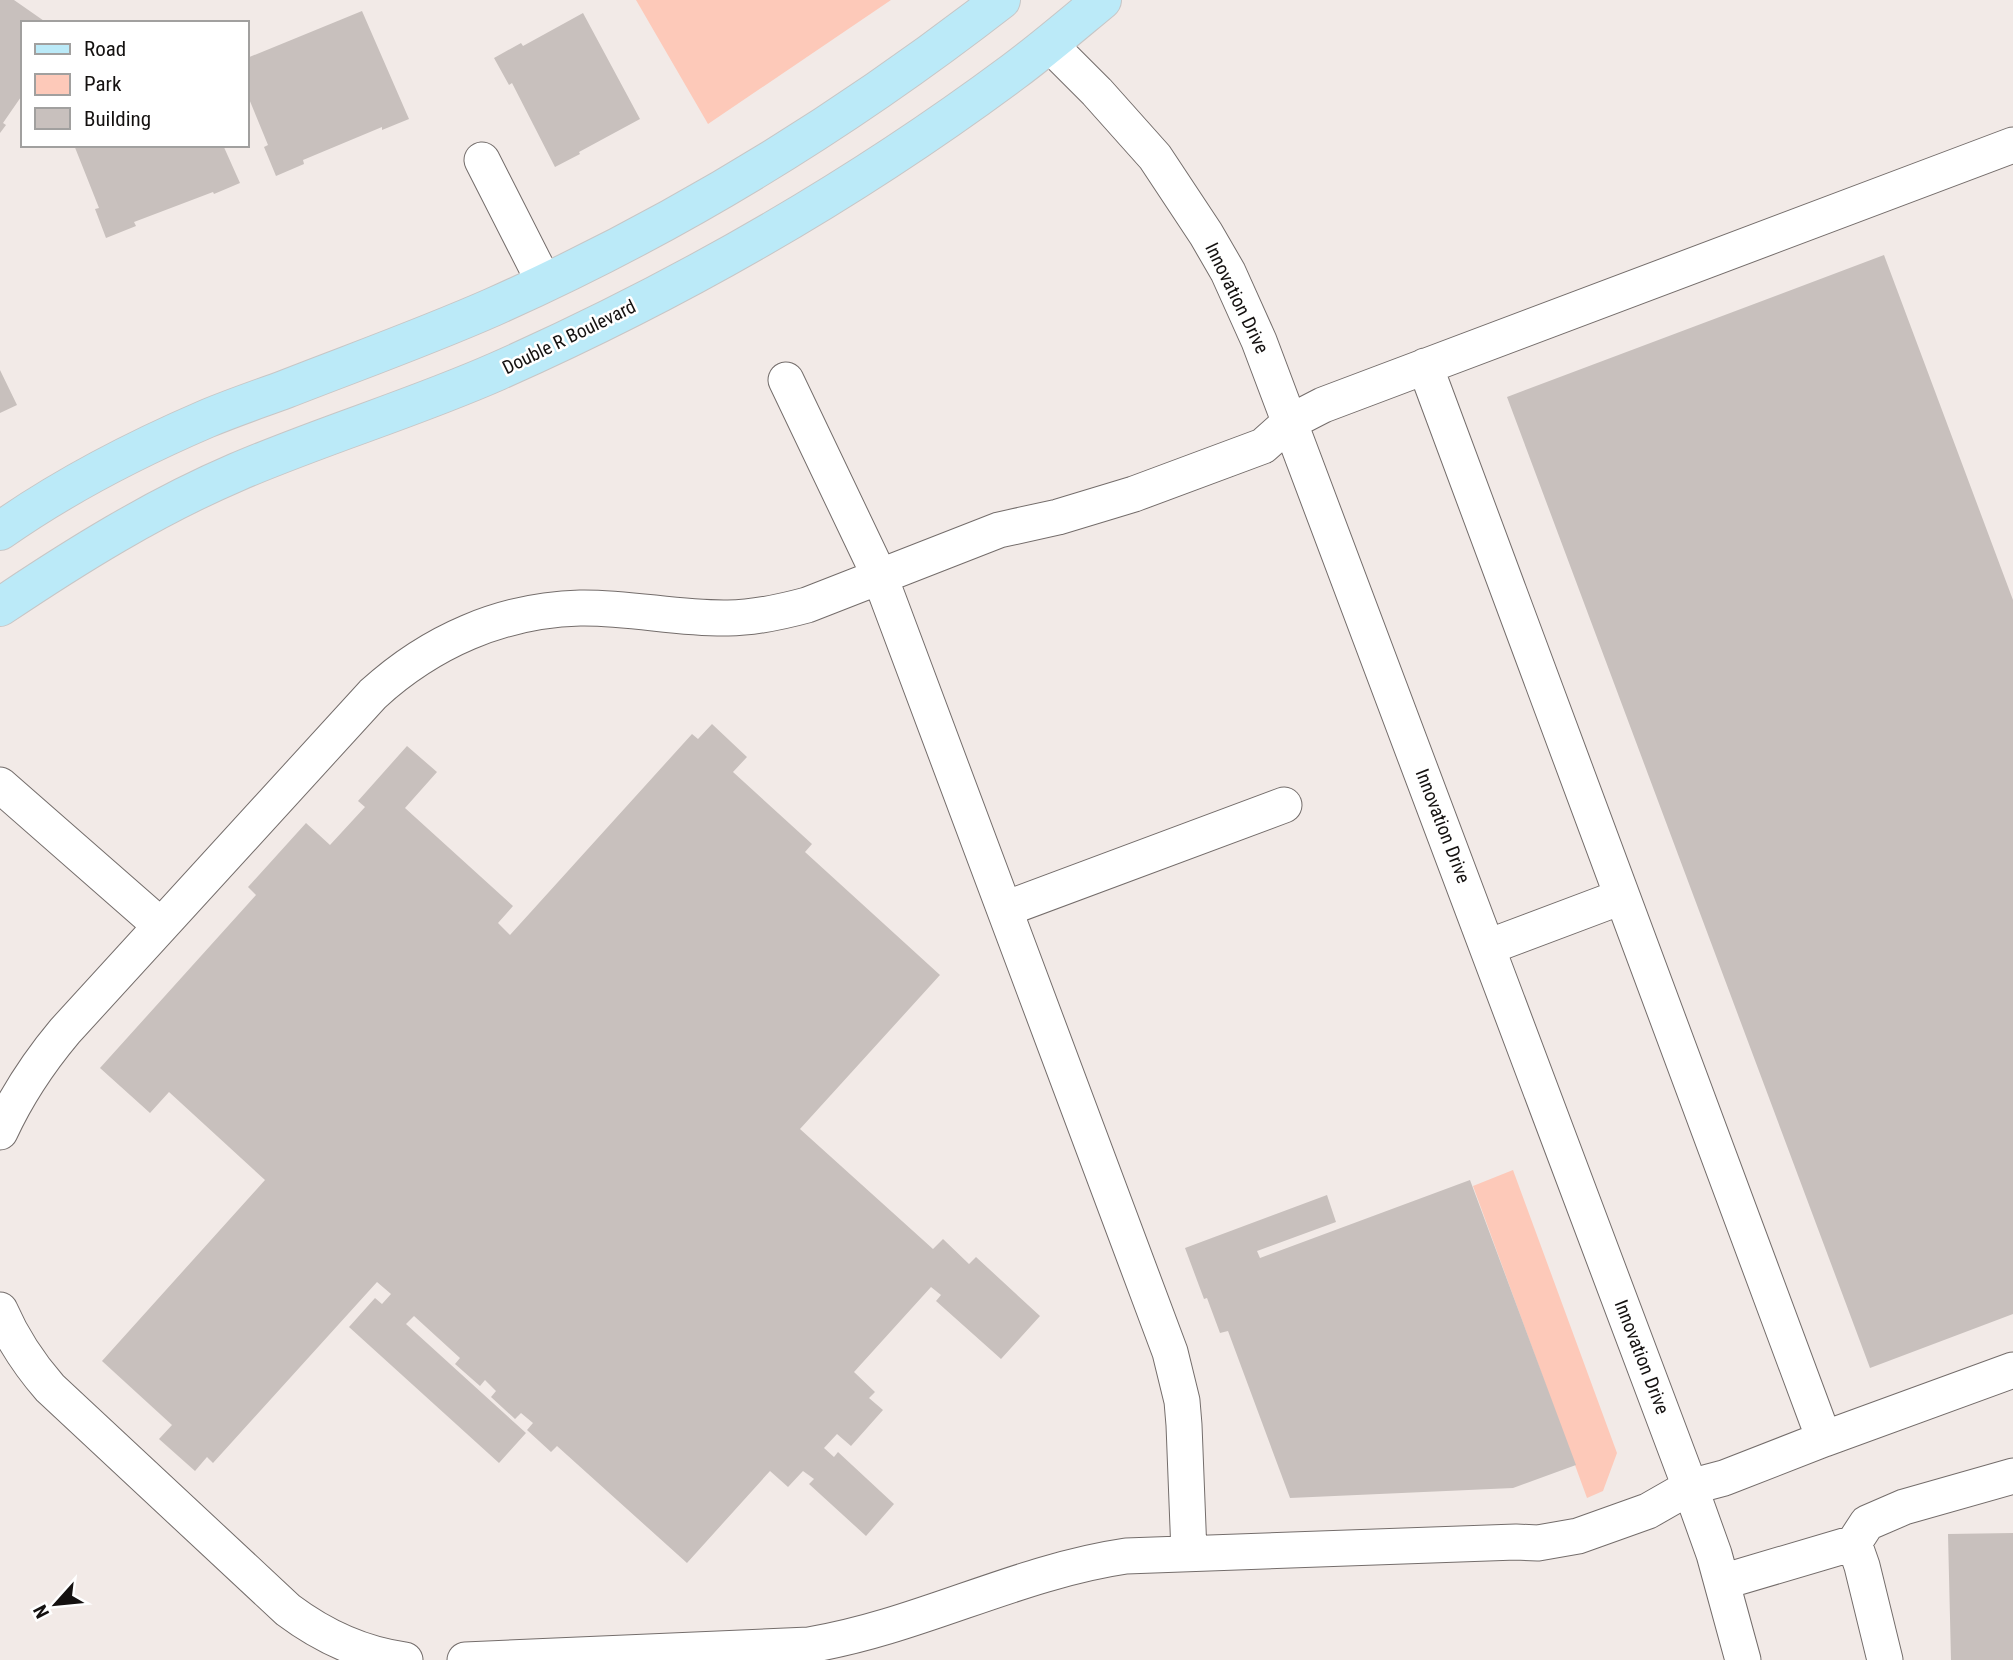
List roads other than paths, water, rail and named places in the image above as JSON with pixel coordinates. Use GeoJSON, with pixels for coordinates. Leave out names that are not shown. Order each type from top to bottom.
{"type":"FeatureCollection","features":[{"type":"Feature","properties":{"kind":"main road"},"geometry":{"type":"LineString","coordinates":[[0,531],[71,486],[141,449],[207,419],[470,316],[594,259],[693,207],[855,107],[1001,0]]}},
{"type":"Feature","properties":{"kind":"main road","name":"Double R Boulevard"},"geometry":{"type":"LineString","coordinates":[[0,607],[112,535],[171,502],[238,472],[497,372],[624,312],[706,269],[785,224],[896,154],[1049,44],[1102,0]]}},
{"type":"Feature","properties":{"kind":"street","name":"Innovation Drive"},"geometry":{"type":"LineString","coordinates":[[1049,44],[1097,92],[1155,157],[1206,234],[1259,341],[1690,1487],[1714,1553],[1743,1660]]}},
{"type":"Feature","properties":{"kind":"street"},"geometry":{"type":"LineString","coordinates":[[0,1132],[22,1089],[47,1054],[373,694],[415,660],[461,634],[544,611],[580,608],[705,618],[756,617],[807,605],[999,530],[1134,494],[1195,472],[1263,446],[1290,422],[1323,405],[2013,145]]}},
{"type":"Feature","properties":{"kind":"street"},"geometry":{"type":"LineString","coordinates":[[482,160],[544,282]]}},
{"type":"Feature","properties":{"kind":"street"},"geometry":{"type":"LineString","coordinates":[[1425,366],[1824,1440]]}},
{"type":"Feature","properties":{"kind":"street"},"geometry":{"type":"LineString","coordinates":[[786,380],[880,577],[1170,1352],[1183,1413],[1189,1553]]}},
{"type":"Feature","properties":{"kind":"street"},"geometry":{"type":"LineString","coordinates":[[0,785],[161,926]]}},
{"type":"Feature","properties":{"kind":"street"},"geometry":{"type":"LineString","coordinates":[[1005,909],[1284,805]]}},
{"type":"Feature","properties":{"kind":"street"},"geometry":{"type":"LineString","coordinates":[[1488,947],[1621,897]]}},
{"type":"Feature","properties":{"kind":"street"},"geometry":{"type":"LineString","coordinates":[[0,1310],[15,1343],[50,1388],[289,1610],[304,1622],[342,1643],[365,1652],[405,1660]]}},
{"type":"Feature","properties":{"kind":"street"},"geometry":{"type":"LineString","coordinates":[[485,1659],[809,1645],[861,1634],[1078,1565],[1126,1556],[1538,1543],[1578,1536],[1648,1511],[1690,1487],[1724,1478],[2013,1370]]}},
{"type":"Feature","properties":{"kind":"street"},"geometry":{"type":"LineString","coordinates":[[1722,1581],[1854,1543],[1867,1523],[1904,1507],[2013,1476]]}},
{"type":"Feature","properties":{"kind":"street"},"geometry":{"type":"LineString","coordinates":[[1854,1543],[1885,1660]]}}]}
